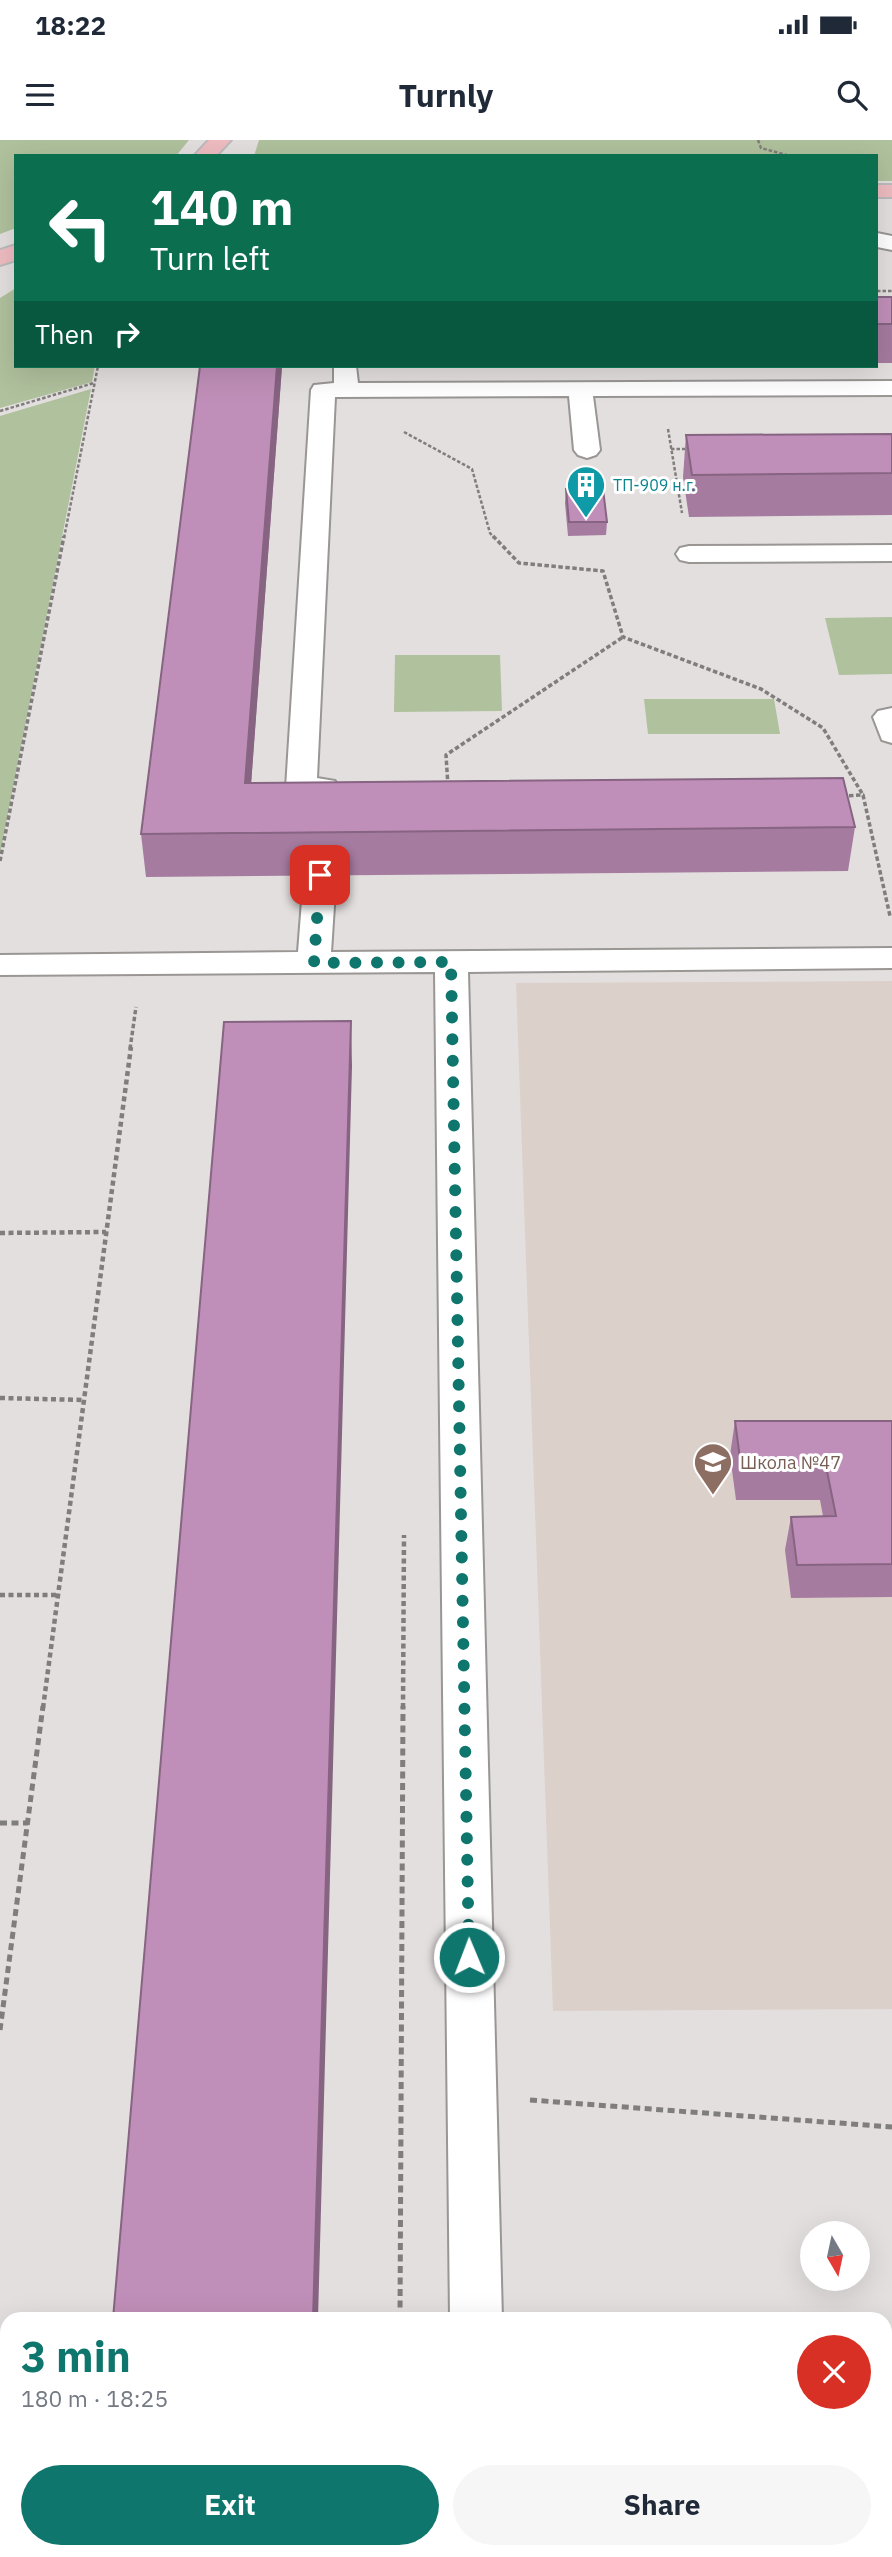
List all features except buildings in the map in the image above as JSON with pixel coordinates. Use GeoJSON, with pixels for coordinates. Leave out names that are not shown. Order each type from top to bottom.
{"type":"FeatureCollection","features":[{"type":"Feature","properties":{"kind":"main road"},"geometry":{"type":"LineString","coordinates":[[206,154],[222,140]]}},
{"type":"Feature","properties":{"kind":"street"},"geometry":{"type":"LineString","coordinates":[[323,826],[324,787],[301,788],[323,390],[349,382],[580,390],[892,388]]}},
{"type":"Feature","properties":{"kind":"street"},"geometry":{"type":"LineString","coordinates":[[580,390],[587,450]]}},
{"type":"Feature","properties":{"kind":"street"},"geometry":{"type":"LineString","coordinates":[[689,554],[892,553]]}},
{"type":"Feature","properties":{"kind":"street"},"geometry":{"type":"LineString","coordinates":[[892,717],[888,717],[892,734]]}},
{"type":"Feature","properties":{"kind":"street"},"geometry":{"type":"LineString","coordinates":[[314,963],[320,875]]}},
{"type":"Feature","properties":{"kind":"street"},"geometry":{"type":"LineString","coordinates":[[0,965],[892,958]]}},
{"type":"Feature","properties":{"kind":"street"},"geometry":{"type":"LineString","coordinates":[[451,962],[476,2312]]}},
{"type":"Feature","properties":{"kind":"path"},"geometry":{"type":"LineString","coordinates":[[758,140],[761,148],[783,154]]}},
{"type":"Feature","properties":{"kind":"path"},"geometry":{"type":"LineString","coordinates":[[0,861],[98,368]]}},
{"type":"Feature","properties":{"kind":"path"},"geometry":{"type":"LineString","coordinates":[[349,382],[356,407],[472,469],[490,533],[519,563],[603,571],[623,637]]}},
{"type":"Feature","properties":{"kind":"path"},"geometry":{"type":"LineString","coordinates":[[0,411],[94,383]]}},
{"type":"Feature","properties":{"kind":"path"},"geometry":{"type":"LineString","coordinates":[[663,390],[683,517]]}},
{"type":"Feature","properties":{"kind":"path"},"geometry":{"type":"LineString","coordinates":[[671,449],[698,449]]}},
{"type":"Feature","properties":{"kind":"path"},"geometry":{"type":"LineString","coordinates":[[449,789],[446,755],[623,637]]}},
{"type":"Feature","properties":{"kind":"path"},"geometry":{"type":"LineString","coordinates":[[623,637],[761,690],[823,728],[863,795],[892,927]]}},
{"type":"Feature","properties":{"kind":"path"},"geometry":{"type":"LineString","coordinates":[[835,796],[863,795]]}},
{"type":"Feature","properties":{"kind":"path"},"geometry":{"type":"LineString","coordinates":[[0,2030],[137,999]]}},
{"type":"Feature","properties":{"kind":"path"},"geometry":{"type":"LineString","coordinates":[[0,1233],[106,1232]]}},
{"type":"Feature","properties":{"kind":"path"},"geometry":{"type":"LineString","coordinates":[[0,1398],[84,1399]]}},
{"type":"Feature","properties":{"kind":"path"},"geometry":{"type":"LineString","coordinates":[[400,2312],[404,1528]]}},
{"type":"Feature","properties":{"kind":"path"},"geometry":{"type":"LineString","coordinates":[[0,1595],[58,1595]]}},
{"type":"Feature","properties":{"kind":"path"},"geometry":{"type":"LineString","coordinates":[[0,1823],[28,1823]]}},
{"type":"Feature","properties":{"kind":"path"},"geometry":{"type":"LineString","coordinates":[[402,2096],[471,2096],[892,2127]]}},
{"type":"Feature","properties":{"kind":"shaded area","name":"Школа №47"},"geometry":{"type":"Polygon","coordinates":[[[892,981],[892,2009],[553,2011],[516,983],[892,981]]]}},
{"type":"Feature","properties":{"kind":"green space"},"geometry":{"type":"Polygon","coordinates":[[[0,140],[189,140],[178,154],[14,154],[14,229],[0,234],[0,140]]]}},
{"type":"Feature","properties":{"kind":"green space"},"geometry":{"type":"Polygon","coordinates":[[[259,140],[892,140],[892,181],[878,181],[878,154],[255,154],[259,140]]]}},
{"type":"Feature","properties":{"kind":"green space"},"geometry":{"type":"Polygon","coordinates":[[[14,289],[14,368],[95,368],[92,382],[0,408],[0,298],[14,289]]]}},
{"type":"Feature","properties":{"kind":"green space"},"geometry":{"type":"Polygon","coordinates":[[[91,389],[0,854],[0,416],[91,389]]]}},
{"type":"Feature","properties":{"kind":"green space"},"geometry":{"type":"Polygon","coordinates":[[[892,617],[892,674],[839,675],[825,618],[892,617]]]}},
{"type":"Feature","properties":{"kind":"green space"},"geometry":{"type":"Polygon","coordinates":[[[395,655],[500,655],[502,711],[394,712],[395,655]]]}},
{"type":"Feature","properties":{"kind":"green space"},"geometry":{"type":"Polygon","coordinates":[[[644,699],[774,699],[780,734],[648,734],[644,699]]]}},
{"type":"Feature","properties":{"kind":"place","name":"ТП-909 н.г."},"geometry":{"type":"Point","coordinates":[586,519]}},
{"type":"Feature","properties":{"kind":"place","name":"Школа №47"},"geometry":{"type":"Point","coordinates":[713,1496]}},
{"type":"Feature","properties":{"kind":"route"},"geometry":{"type":"LineString","coordinates":[[320,875],[314,963],[451,962],[469,1957]]}}]}
